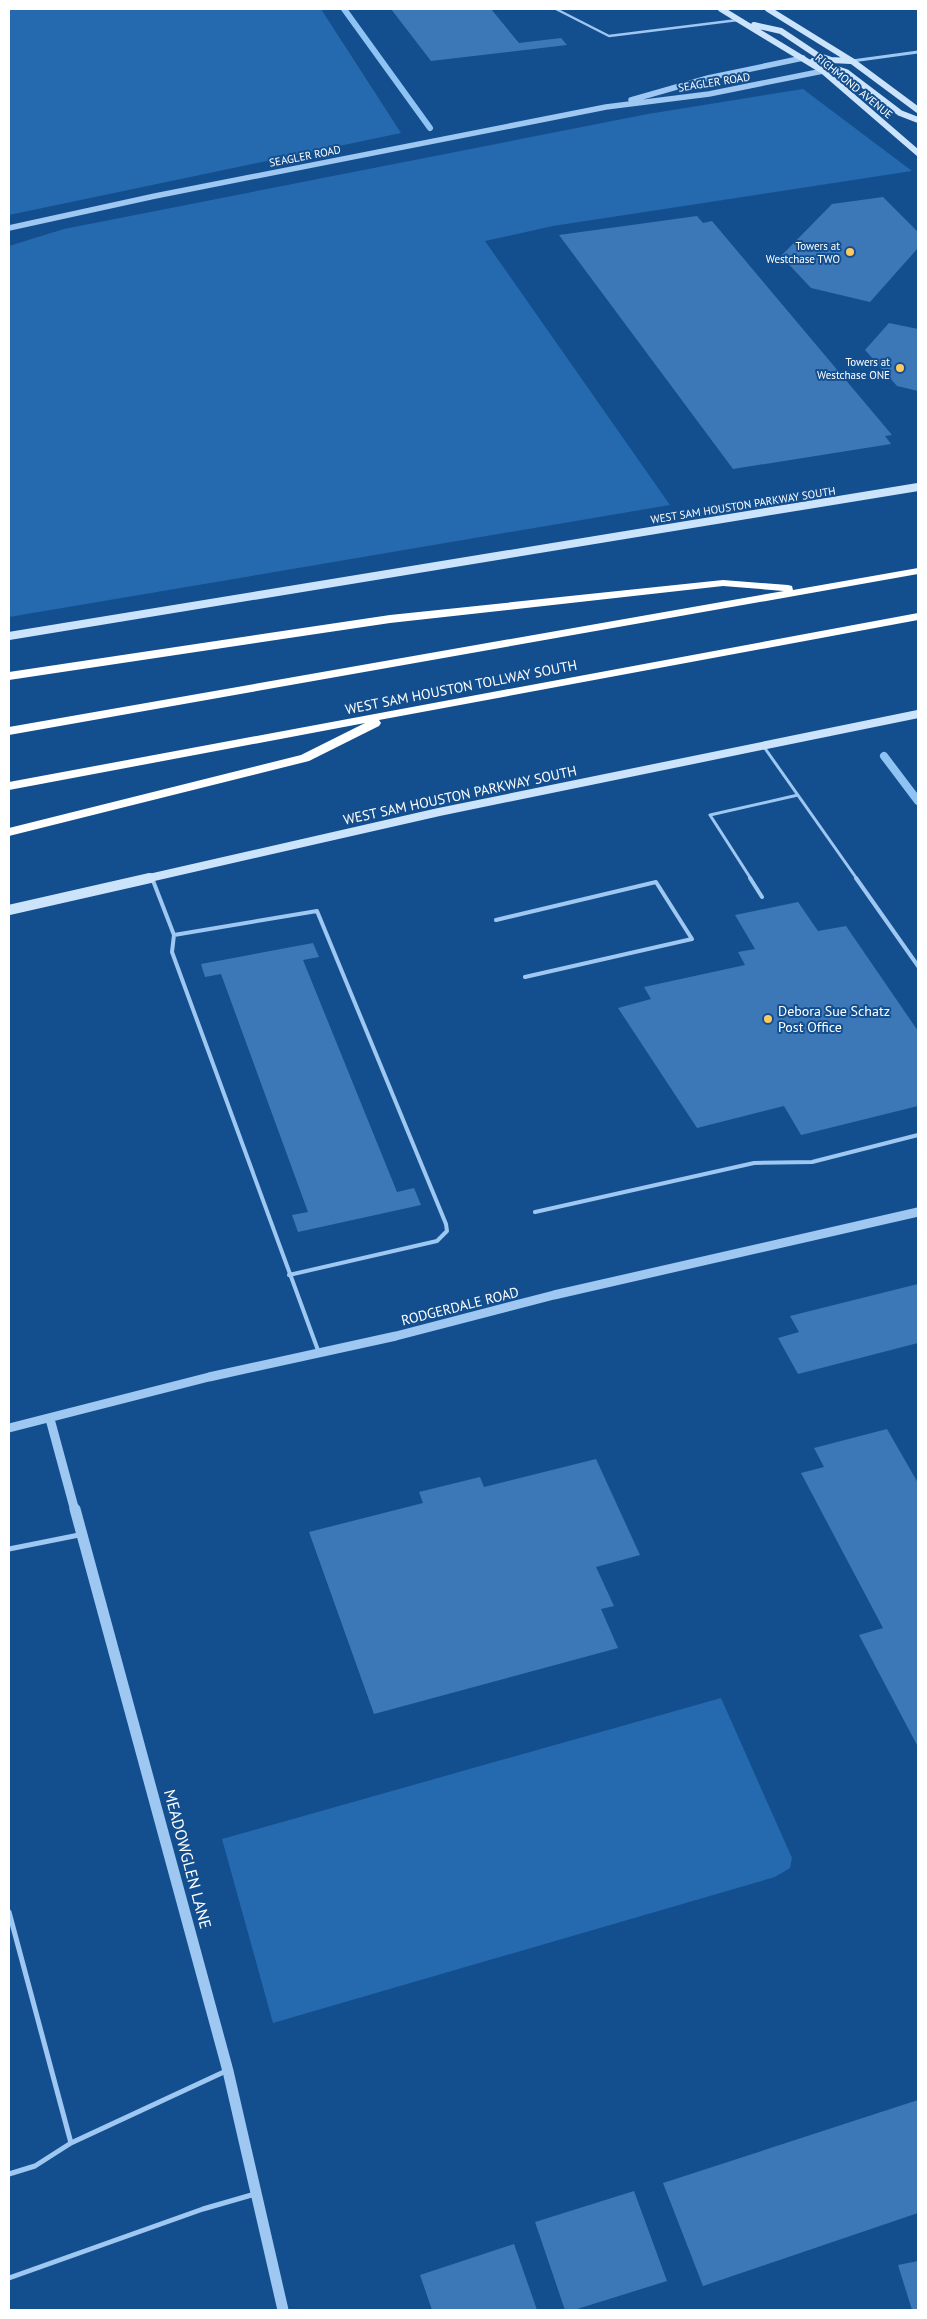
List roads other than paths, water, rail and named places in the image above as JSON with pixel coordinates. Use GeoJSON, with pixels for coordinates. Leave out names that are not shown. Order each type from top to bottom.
{"type":"FeatureCollection","features":[{"type":"Feature","properties":{"kind":"highway"},"geometry":{"type":"LineString","coordinates":[[9,731],[918,571]]}},
{"type":"Feature","properties":{"kind":"highway"},"geometry":{"type":"LineString","coordinates":[[9,676],[390,619],[723,584],[809,590]]}},
{"type":"Feature","properties":{"kind":"highway","name":"WEST SAM HOUSTON TOLLWAY SOUTH"},"geometry":{"type":"LineString","coordinates":[[9,786],[918,616]]}},
{"type":"Feature","properties":{"kind":"highway"},"geometry":{"type":"LineString","coordinates":[[9,832],[305,758],[392,715]]}},
{"type":"Feature","properties":{"kind":"main road","name":"RICHMOND AVENUE"},"geometry":{"type":"LineString","coordinates":[[721,9],[823,71],[918,153]]}},
{"type":"Feature","properties":{"kind":"main road","name":"RICHMOND AVENUE"},"geometry":{"type":"LineString","coordinates":[[768,9],[852,61],[918,110]]}},
{"type":"Feature","properties":{"kind":"main road"},"geometry":{"type":"LineString","coordinates":[[746,24],[781,31],[817,55],[832,60],[852,61]]}},
{"type":"Feature","properties":{"kind":"main road"},"geometry":{"type":"LineString","coordinates":[[803,58],[846,72],[900,113],[918,120]]}},
{"type":"Feature","properties":{"kind":"main road","name":"WEST SAM HOUSTON PARKWAY SOUTH"},"geometry":{"type":"LineString","coordinates":[[9,636],[918,486]]}},
{"type":"Feature","properties":{"kind":"main road","name":"WEST SAM HOUSTON PARKWAY SOUTH"},"geometry":{"type":"LineString","coordinates":[[9,910],[439,812],[918,714]]}},
{"type":"Feature","properties":{"kind":"street"},"geometry":{"type":"LineString","coordinates":[[852,61],[918,52]]}},
{"type":"Feature","properties":{"kind":"street","name":"SEAGLER ROAD"},"geometry":{"type":"LineString","coordinates":[[606,107],[708,78],[803,58]]}},
{"type":"Feature","properties":{"kind":"street","name":"SEAGLER ROAD"},"geometry":{"type":"LineString","coordinates":[[9,228],[154,196],[606,107],[710,94],[823,71]]}},
{"type":"Feature","properties":{"kind":"street","name":"RODGERDALE ROAD"},"geometry":{"type":"LineString","coordinates":[[9,1428],[209,1377],[396,1336],[668,1269],[918,1212]]}},
{"type":"Feature","properties":{"kind":"street","name":"MEADOWGLEN LANE"},"geometry":{"type":"LineString","coordinates":[[50,1419],[228,2070],[284,2310]]}},
{"type":"Feature","properties":{"kind":"lane"},"geometry":{"type":"LineString","coordinates":[[556,9],[609,36],[740,20]]}},
{"type":"Feature","properties":{"kind":"lane"},"geometry":{"type":"LineString","coordinates":[[762,745],[918,966]]}},
{"type":"Feature","properties":{"kind":"lane"},"geometry":{"type":"LineString","coordinates":[[762,897],[710,815],[798,795]]}},
{"type":"Feature","properties":{"kind":"lane"},"geometry":{"type":"LineString","coordinates":[[152,877],[174,935],[172,952],[318,1353]]}},
{"type":"Feature","properties":{"kind":"lane"},"geometry":{"type":"LineString","coordinates":[[496,920],[656,882],[692,940],[525,977]]}},
{"type":"Feature","properties":{"kind":"lane"},"geometry":{"type":"LineString","coordinates":[[174,935],[317,911],[446,1224],[447,1231],[438,1241],[289,1275]]}},
{"type":"Feature","properties":{"kind":"lane"},"geometry":{"type":"LineString","coordinates":[[535,1212],[754,1164],[812,1162],[918,1136]]}},
{"type":"Feature","properties":{"kind":"lane"},"geometry":{"type":"LineString","coordinates":[[9,1550],[82,1535]]}},
{"type":"Feature","properties":{"kind":"lane"},"geometry":{"type":"LineString","coordinates":[[9,1912],[71,2143]]}},
{"type":"Feature","properties":{"kind":"lane"},"geometry":{"type":"LineString","coordinates":[[9,2174],[35,2166],[71,2143],[228,2070]]}},
{"type":"Feature","properties":{"kind":"lane"},"geometry":{"type":"LineString","coordinates":[[9,2278],[203,2209],[257,2193]]}},
{"type":"Feature","properties":{"kind":"waterway"},"geometry":{"type":"LineString","coordinates":[[344,9],[430,128]]}},
{"type":"Feature","properties":{"kind":"waterway"},"geometry":{"type":"LineString","coordinates":[[884,756],[918,801]]}},
{"type":"Feature","properties":{"kind":"place","name":"Towers at Westchase TWO"},"geometry":{"type":"Point","coordinates":[850,252]}},
{"type":"Feature","properties":{"kind":"place","name":"Towers at Westchase ONE"},"geometry":{"type":"Point","coordinates":[900,368]}},
{"type":"Feature","properties":{"kind":"place","name":"Debora Sue Schatz Post Office"},"geometry":{"type":"Point","coordinates":[768,1019]}}]}
